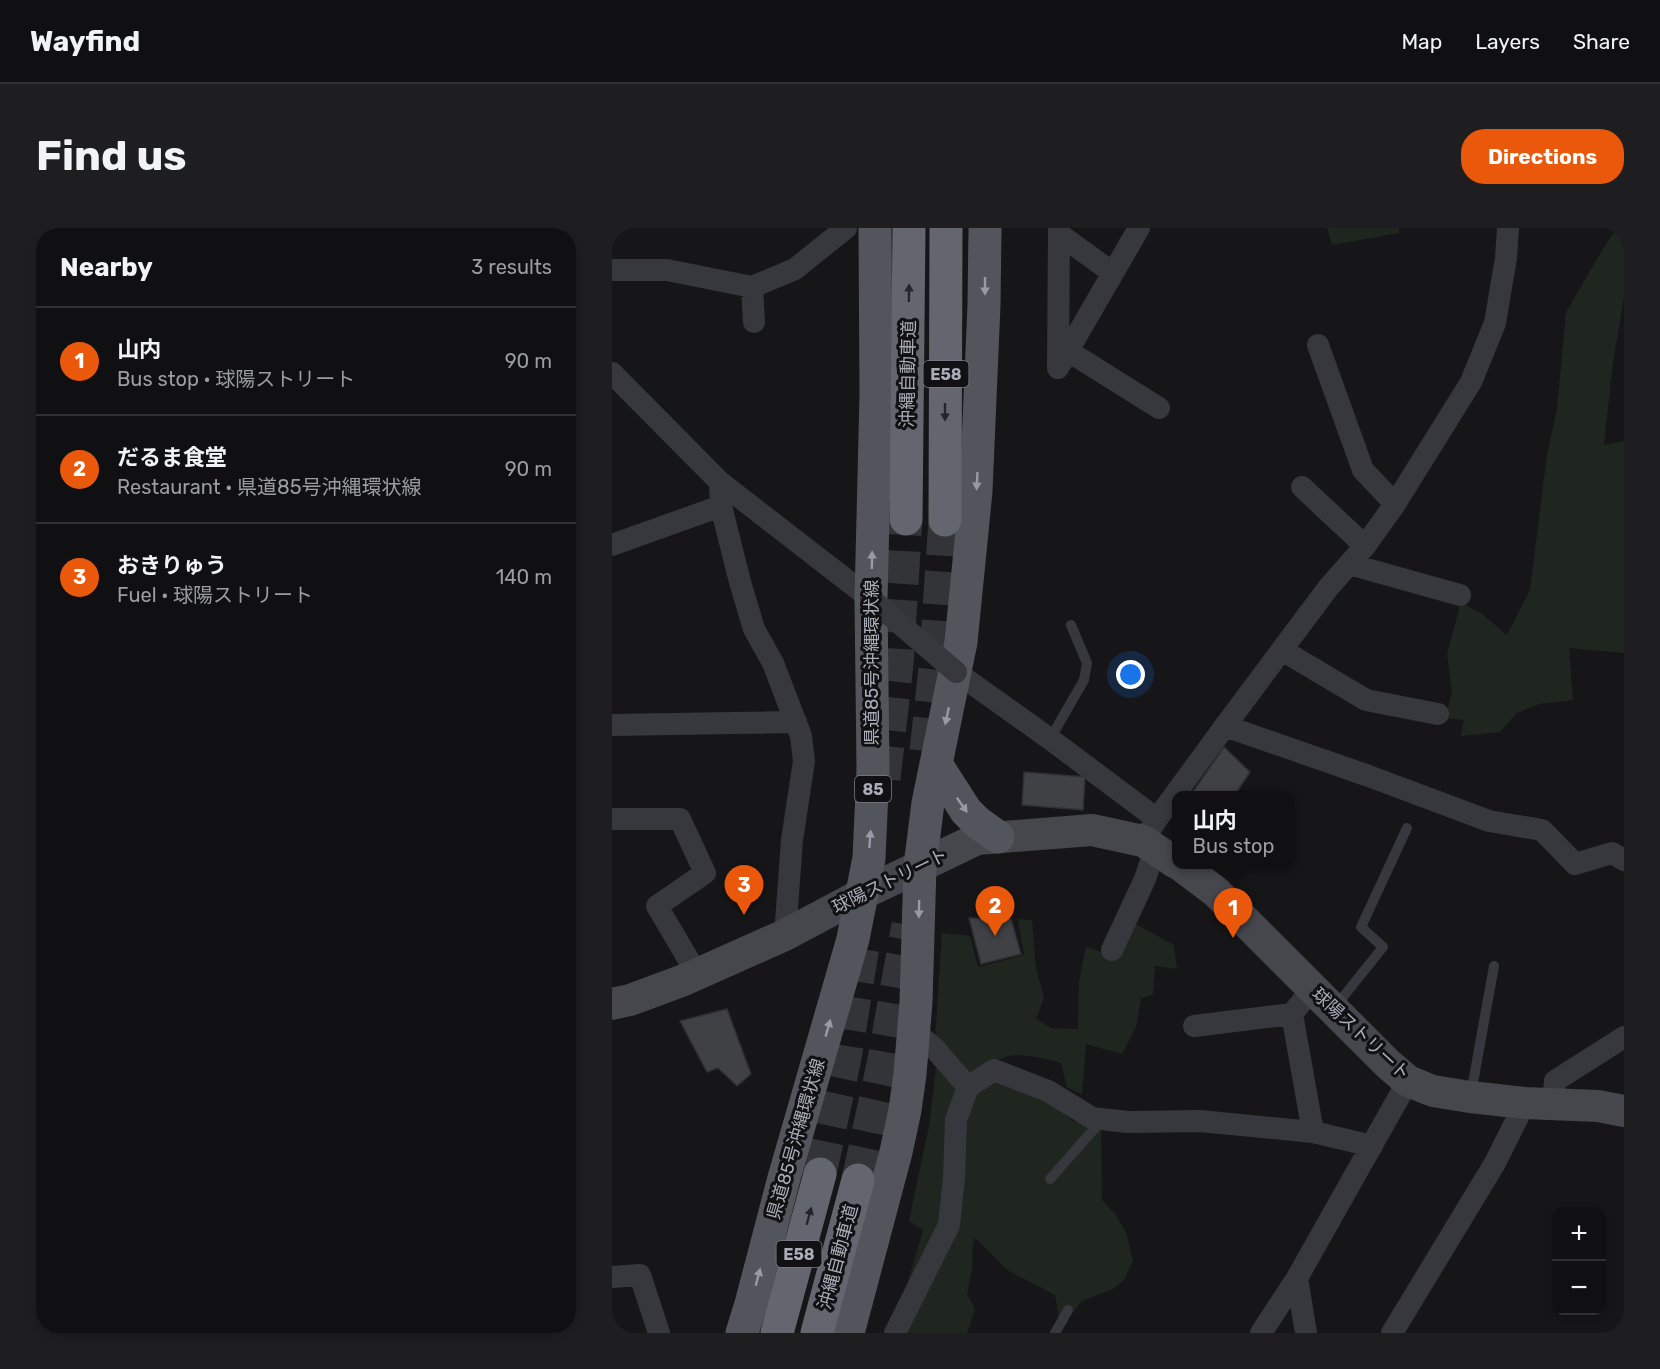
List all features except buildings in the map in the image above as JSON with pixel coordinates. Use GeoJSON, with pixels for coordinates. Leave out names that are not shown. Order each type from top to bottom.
{"type":"FeatureCollection","features":[{"type":"Feature","properties":{"kind":"highway","name":"沖縄自動車道"},"geometry":{"type":"LineString","coordinates":[[906,519],[909,228]]}},
{"type":"Feature","properties":{"kind":"highway","name":"沖縄自動車道"},"geometry":{"type":"LineString","coordinates":[[945,520],[946,228]]}},
{"type":"Feature","properties":{"kind":"highway","name":"E58"},"geometry":{"type":"LineString","coordinates":[[777,1333],[820,1174]]}},
{"type":"Feature","properties":{"kind":"highway","name":"沖縄自動車道"},"geometry":{"type":"LineString","coordinates":[[817,1333],[858,1180]]}},
{"type":"Feature","properties":{"kind":"main road","name":"県道85号沖縄環状線"},"geometry":{"type":"LineString","coordinates":[[742,1333],[853,939],[869,858],[873,769],[871,599],[876,395],[875,228]]}},
{"type":"Feature","properties":{"kind":"main road"},"geometry":{"type":"LineString","coordinates":[[848,1333],[896,1152],[905,1110],[915,1032],[920,866],[928,803],[956,672],[969,572],[976,491],[985,228]]}},
{"type":"Feature","properties":{"kind":"main road"},"geometry":{"type":"LineString","coordinates":[[936,764],[966,811],[998,837]]}},
{"type":"Feature","properties":{"kind":"main road","name":"球陽ストリート"},"geometry":{"type":"LineString","coordinates":[[612,1004],[630,1000],[697,974],[785,935],[862,894],[976,839],[1092,830],[1162,847]]}},
{"type":"Feature","properties":{"kind":"main road","name":"球陽ストリート"},"geometry":{"type":"LineString","coordinates":[[1188,869],[1216,892],[1388,1064],[1408,1081],[1433,1091],[1470,1097],[1624,1110]]}},
{"type":"Feature","properties":{"kind":"street"},"geometry":{"type":"LineString","coordinates":[[612,270],[667,270],[752,287],[795,269],[846,228]]}},
{"type":"Feature","properties":{"kind":"street"},"geometry":{"type":"LineString","coordinates":[[1059,231],[1058,368],[1138,228]]}},
{"type":"Feature","properties":{"kind":"street"},"geometry":{"type":"LineString","coordinates":[[1191,791],[1224,726],[1328,588],[1365,546],[1395,504],[1471,382],[1495,323],[1506,258],[1508,228]]}},
{"type":"Feature","properties":{"kind":"street"},"geometry":{"type":"LineString","coordinates":[[1059,231],[1113,273]]}},
{"type":"Feature","properties":{"kind":"street"},"geometry":{"type":"LineString","coordinates":[[752,287],[754,322]]}},
{"type":"Feature","properties":{"kind":"street"},"geometry":{"type":"LineString","coordinates":[[1318,345],[1363,470],[1395,504]]}},
{"type":"Feature","properties":{"kind":"street"},"geometry":{"type":"LineString","coordinates":[[1068,351],[1159,408]]}},
{"type":"Feature","properties":{"kind":"street"},"geometry":{"type":"LineString","coordinates":[[612,373],[720,482],[871,599],[956,672],[1050,739],[1162,847]]}},
{"type":"Feature","properties":{"kind":"street"},"geometry":{"type":"LineString","coordinates":[[720,482],[722,506],[754,629],[773,663],[801,736],[804,761],[792,840],[785,935]]}},
{"type":"Feature","properties":{"kind":"street"},"geometry":{"type":"LineString","coordinates":[[1302,487],[1365,546]]}},
{"type":"Feature","properties":{"kind":"street"},"geometry":{"type":"LineString","coordinates":[[612,545],[722,506]]}},
{"type":"Feature","properties":{"kind":"street"},"geometry":{"type":"LineString","coordinates":[[1349,564],[1460,595]]}},
{"type":"Feature","properties":{"kind":"street"},"geometry":{"type":"LineString","coordinates":[[1282,650],[1366,700],[1438,714]]}},
{"type":"Feature","properties":{"kind":"street"},"geometry":{"type":"LineString","coordinates":[[612,725],[796,722]]}},
{"type":"Feature","properties":{"kind":"street"},"geometry":{"type":"LineString","coordinates":[[1224,726],[1489,821],[1542,831],[1575,864],[1612,853],[1624,860]]}},
{"type":"Feature","properties":{"kind":"street"},"geometry":{"type":"LineString","coordinates":[[612,819],[680,819],[705,873],[657,906],[697,974]]}},
{"type":"Feature","properties":{"kind":"street"},"geometry":{"type":"LineString","coordinates":[[1112,950],[1144,879],[1172,827]]}},
{"type":"Feature","properties":{"kind":"street"},"geometry":{"type":"LineString","coordinates":[[1194,1026],[1292,1014],[1322,999]]}},
{"type":"Feature","properties":{"kind":"street"},"geometry":{"type":"LineString","coordinates":[[1292,1014],[1313,1132]]}},
{"type":"Feature","properties":{"kind":"street"},"geometry":{"type":"LineString","coordinates":[[915,1032],[935,1049],[968,1087]]}},
{"type":"Feature","properties":{"kind":"street"},"geometry":{"type":"LineString","coordinates":[[1392,1333],[1495,1163],[1555,1081],[1624,1037]]}},
{"type":"Feature","properties":{"kind":"street"},"geometry":{"type":"LineString","coordinates":[[895,1333],[949,1225],[954,1178],[956,1120],[968,1087],[994,1070],[1048,1091],[1092,1118],[1128,1122],[1200,1121],[1313,1132],[1372,1146]]}},
{"type":"Feature","properties":{"kind":"street"},"geometry":{"type":"LineString","coordinates":[[1261,1333],[1297,1278],[1408,1081]]}},
{"type":"Feature","properties":{"kind":"street"},"geometry":{"type":"LineString","coordinates":[[612,1277],[640,1275],[659,1333]]}},
{"type":"Feature","properties":{"kind":"street"},"geometry":{"type":"LineString","coordinates":[[1297,1278],[1306,1333]]}},
{"type":"Feature","properties":{"kind":"lane"},"geometry":{"type":"LineString","coordinates":[[1050,739],[1084,680],[1087,663],[1071,625]]}},
{"type":"Feature","properties":{"kind":"lane"},"geometry":{"type":"LineString","coordinates":[[1322,999],[1383,947],[1361,927],[1407,828]]}},
{"type":"Feature","properties":{"kind":"lane"},"geometry":{"type":"LineString","coordinates":[[1470,1097],[1494,966]]}},
{"type":"Feature","properties":{"kind":"lane"},"geometry":{"type":"LineString","coordinates":[[1050,1179],[1104,1119]]}},
{"type":"Feature","properties":{"kind":"lane"},"geometry":{"type":"LineString","coordinates":[[1055,1333],[1068,1310]]}},
{"type":"Feature","properties":{"kind":"shaded area"},"geometry":{"type":"Polygon","coordinates":[[[1327,228],[1399,228],[1399,233],[1332,245],[1327,228]]]}},
{"type":"Feature","properties":{"kind":"shaded area"},"geometry":{"type":"Polygon","coordinates":[[[1617,228],[1624,228],[1624,297],[1613,362],[1604,445],[1624,441],[1624,653],[1569,648],[1573,700],[1539,704],[1517,713],[1500,732],[1461,736],[1464,720],[1445,718],[1452,692],[1447,654],[1461,602],[1482,614],[1507,635],[1530,590],[1547,454],[1557,409],[1566,312],[1617,228]]]}},
{"type":"Feature","properties":{"kind":"shaded area"},"geometry":{"type":"Polygon","coordinates":[[[1018,919],[1032,920],[1036,968],[1044,998],[1036,1019],[1051,1028],[1078,1029],[1079,982],[1086,946],[1108,955],[1132,922],[1174,945],[1177,969],[1155,966],[1153,994],[1141,999],[1136,1027],[1122,1054],[1086,1044],[1082,1095],[1067,1087],[1061,1063],[1033,1057],[1018,1055],[1005,1057],[991,1064],[970,1080],[935,1039],[942,933],[970,936],[978,967],[1024,955],[1018,919]]]}},
{"type":"Feature","properties":{"kind":"shaded area"},"geometry":{"type":"Polygon","coordinates":[[[937,1059],[975,1088],[990,1078],[1036,1092],[1073,1121],[1101,1126],[1102,1200],[1115,1214],[1126,1232],[1133,1261],[1124,1280],[1113,1289],[1082,1301],[1061,1327],[1055,1295],[1007,1270],[975,1238],[967,1294],[975,1309],[967,1333],[893,1333],[923,1230],[909,1221],[929,1126],[937,1059]]]}},
{"type":"Feature","properties":{"kind":"tunnel"},"geometry":{"type":"LineString","coordinates":[[884,779],[897,664],[906,519]]}},
{"type":"Feature","properties":{"kind":"tunnel"},"geometry":{"type":"LineString","coordinates":[[926,751],[935,668],[945,520]]}},
{"type":"Feature","properties":{"kind":"tunnel"},"geometry":{"type":"LineString","coordinates":[[858,1180],[883,1065],[908,925]]}},
{"type":"Feature","properties":{"kind":"tunnel"},"geometry":{"type":"LineString","coordinates":[[820,1174],[845,1058],[864,940]]}},
{"type":"Feature","properties":{"kind":"place","name":"おきりゅう"},"geometry":{"type":"Point","coordinates":[744,915]}},
{"type":"Feature","properties":{"kind":"place","name":"だるま食堂"},"geometry":{"type":"Point","coordinates":[995,936]}},
{"type":"Feature","properties":{"kind":"place","name":"山内"},"geometry":{"type":"Point","coordinates":[1233,938]}}]}
